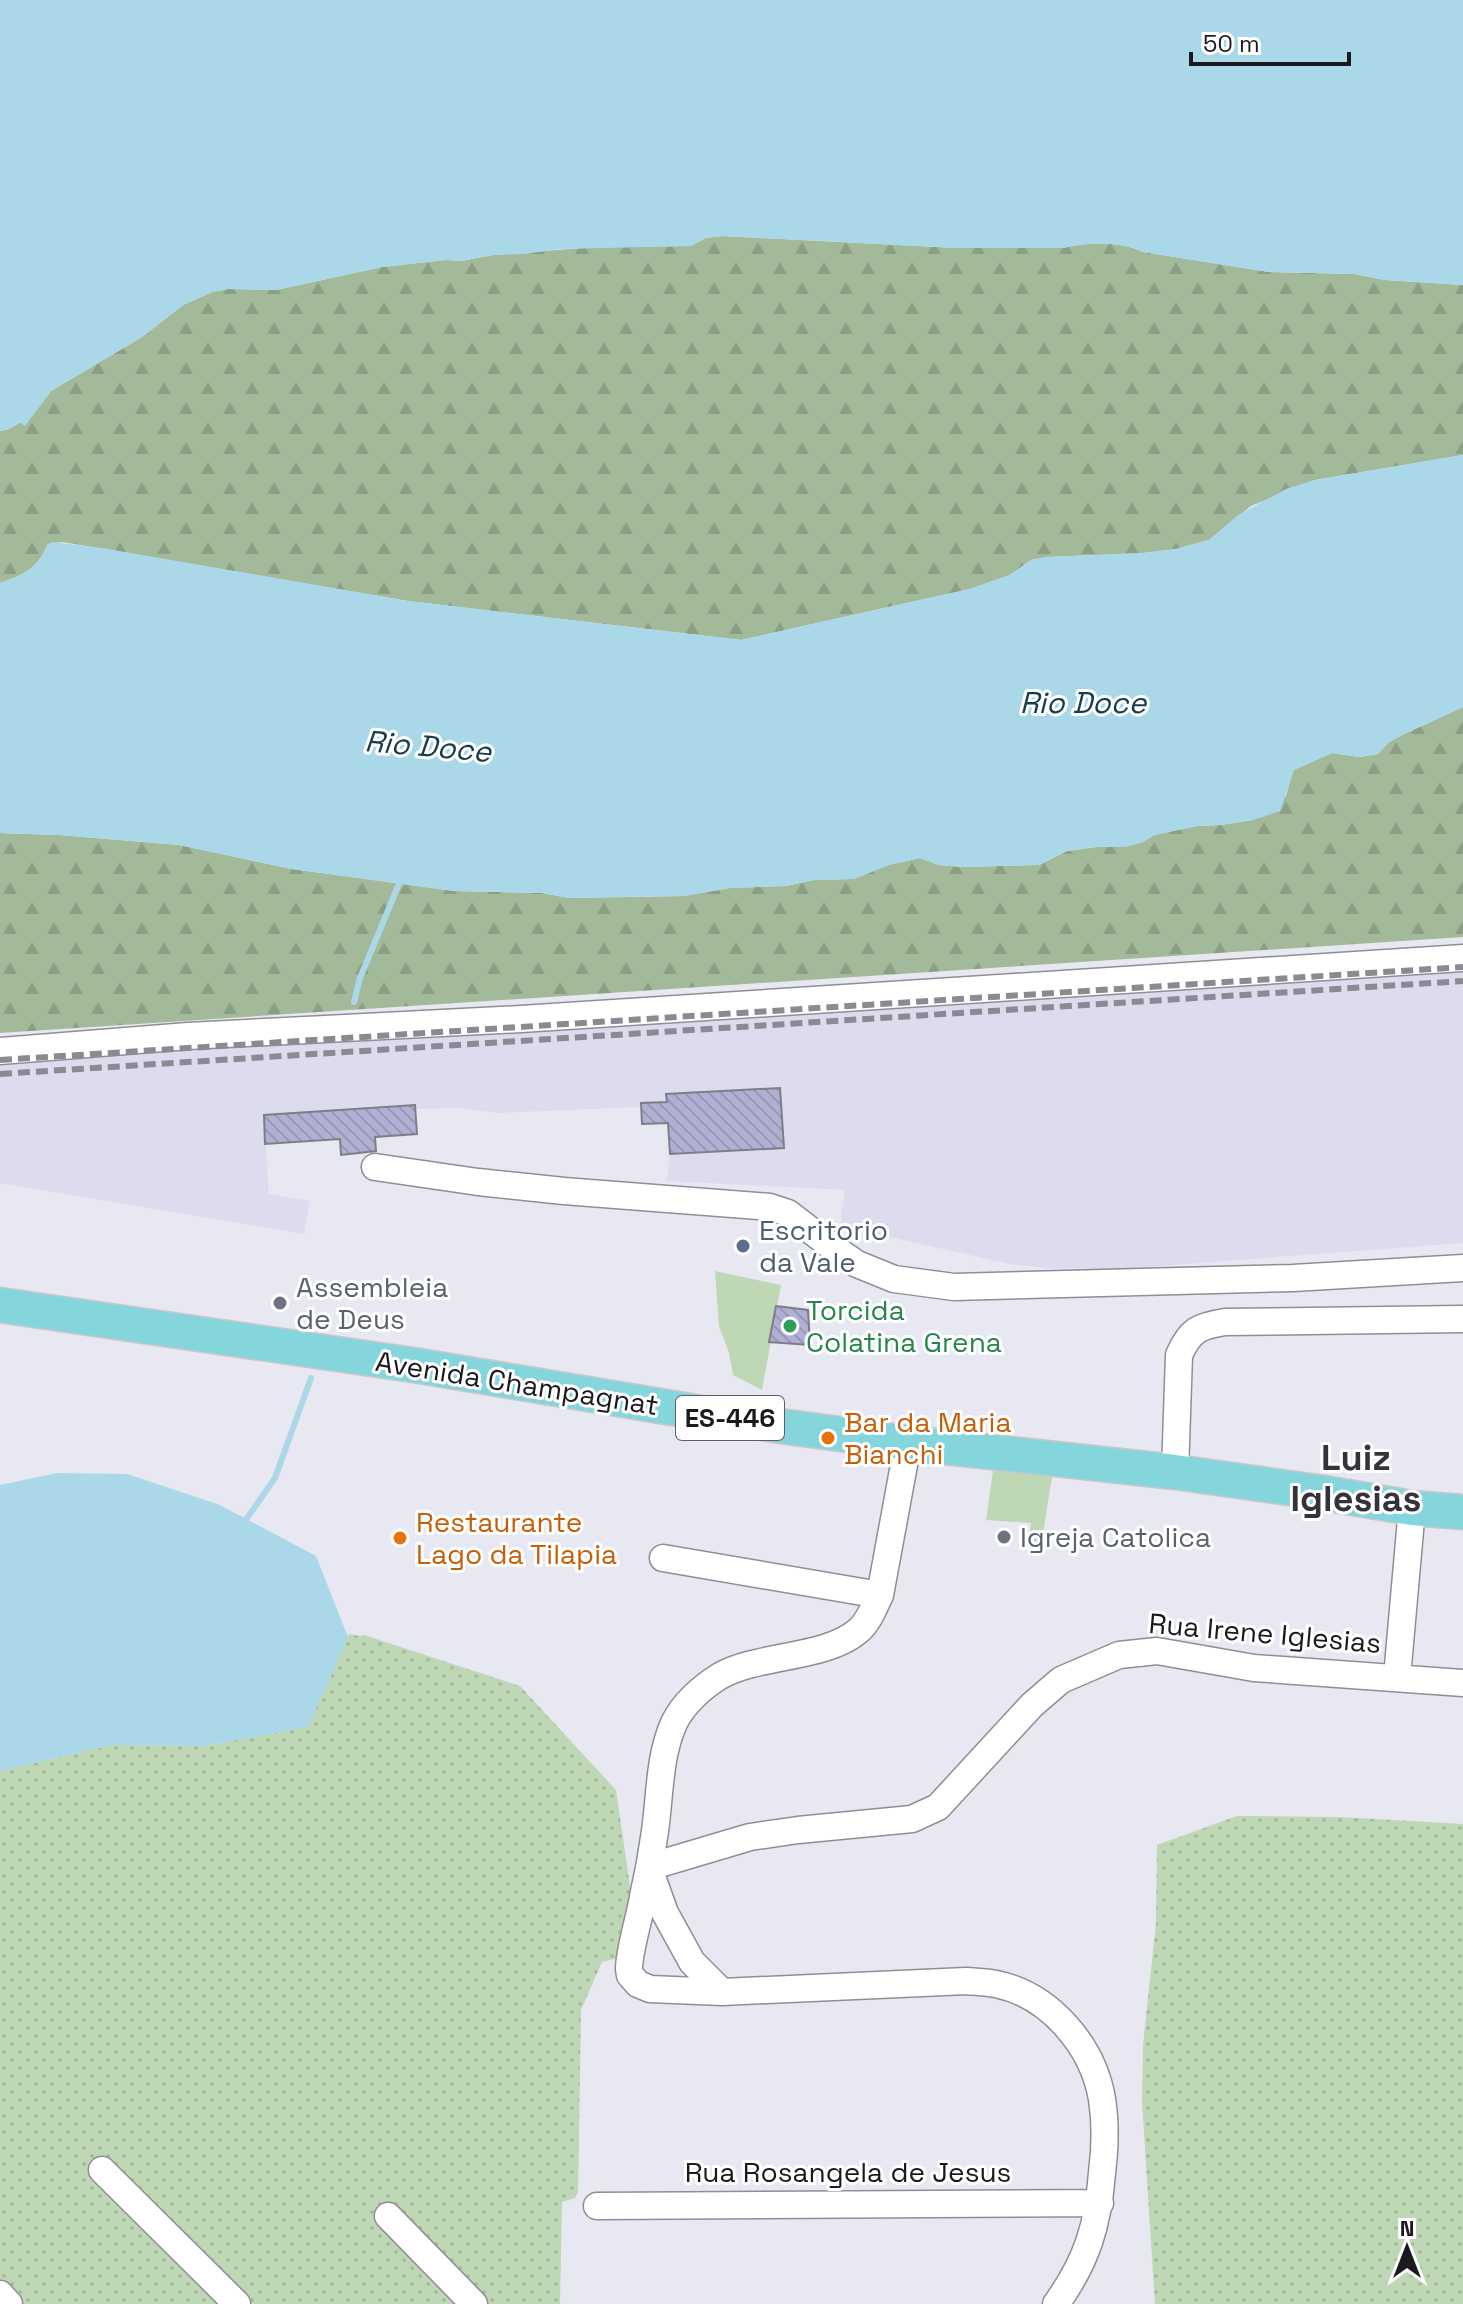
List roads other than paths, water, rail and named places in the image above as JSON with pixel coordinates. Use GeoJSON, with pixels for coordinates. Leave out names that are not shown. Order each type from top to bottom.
{"type":"FeatureCollection","features":[{"type":"Feature","properties":{"kind":"main road","name":"Avenida Champagnat"},"geometry":{"type":"LineString","coordinates":[[0,1305],[398,1363],[780,1426],[1175,1472],[1412,1508],[1463,1512]]}},
{"type":"Feature","properties":{"kind":"street"},"geometry":{"type":"LineString","coordinates":[[0,1051],[188,1036],[521,1019],[1463,958]]}},
{"type":"Feature","properties":{"kind":"street"},"geometry":{"type":"LineString","coordinates":[[375,1167],[564,1191],[770,1207],[788,1213],[857,1264],[894,1279],[954,1287],[1293,1278],[1463,1268]]}},
{"type":"Feature","properties":{"kind":"street"},"geometry":{"type":"LineString","coordinates":[[1175,1472],[1179,1355],[1192,1333],[1225,1322],[1463,1319]]}},
{"type":"Feature","properties":{"kind":"street"},"geometry":{"type":"LineString","coordinates":[[908,1443],[880,1595],[870,1616],[858,1631],[834,1644],[733,1670],[708,1685],[681,1711],[669,1736],[649,1867],[629,1961],[630,1975],[638,1984],[650,1989],[722,1992],[966,1981],[997,1984],[1037,2001],[1067,2027],[1081,2045],[1093,2069],[1102,2099],[1105,2144],[1100,2203],[1092,2238],[1081,2265],[1056,2304]]}},
{"type":"Feature","properties":{"kind":"street"},"geometry":{"type":"LineString","coordinates":[[1397,1677],[1412,1508]]}},
{"type":"Feature","properties":{"kind":"street"},"geometry":{"type":"LineString","coordinates":[[663,1558],[880,1595]]}},
{"type":"Feature","properties":{"kind":"street","name":"Rua Irene Iglesias"},"geometry":{"type":"LineString","coordinates":[[649,1867],[750,1837],[912,1819],[927,1814],[938,1807],[1032,1705],[1061,1680],[1119,1655],[1157,1651],[1254,1668],[1463,1683]]}},
{"type":"Feature","properties":{"kind":"street"},"geometry":{"type":"LineString","coordinates":[[649,1867],[665,1913],[692,1962],[722,1992]]}},
{"type":"Feature","properties":{"kind":"street"},"geometry":{"type":"LineString","coordinates":[[102,2170],[237,2304]]}},
{"type":"Feature","properties":{"kind":"street","name":"Rua Rosangela de Jesus"},"geometry":{"type":"LineString","coordinates":[[597,2206],[1100,2203]]}},
{"type":"Feature","properties":{"kind":"street"},"geometry":{"type":"LineString","coordinates":[[388,2216],[474,2304]]}},
{"type":"Feature","properties":{"kind":"street"},"geometry":{"type":"LineString","coordinates":[[0,2294],[9,2304]]}},
{"type":"Feature","properties":{"kind":"water"},"geometry":{"type":"Polygon","coordinates":[[[0,0],[1463,0],[1463,285],[1385,280],[1354,274],[1269,272],[1104,244],[1063,248],[957,248],[722,236],[706,238],[691,246],[559,249],[493,255],[461,261],[382,267],[276,290],[228,289],[212,292],[183,305],[142,337],[51,391],[25,426],[20,422],[0,431],[0,0]]]}},
{"type":"Feature","properties":{"kind":"water","name":"Rio Doce"},"geometry":{"type":"Polygon","coordinates":[[[1463,455],[1463,707],[1389,742],[1378,754],[1359,757],[1332,753],[1294,770],[1280,811],[1253,820],[1197,826],[1154,835],[1143,842],[1124,847],[1067,851],[1039,865],[962,867],[939,865],[920,858],[888,865],[854,879],[730,888],[683,896],[570,898],[542,893],[454,891],[292,869],[179,845],[0,833],[0,583],[29,570],[48,544],[53,542],[408,601],[741,640],[970,589],[1010,575],[1031,560],[1176,549],[1209,540],[1238,515],[1286,489],[1315,480],[1463,455]]]}},
{"type":"Feature","properties":{"kind":"water"},"geometry":{"type":"Polygon","coordinates":[[[57,1473],[127,1474],[220,1505],[316,1556],[348,1637],[308,1727],[205,1746],[111,1745],[0,1771],[0,1485],[57,1473]]]}},
{"type":"Feature","properties":{"kind":"waterway"},"geometry":{"type":"LineString","coordinates":[[354,1002],[360,978],[401,879]]}},
{"type":"Feature","properties":{"kind":"waterway"},"geometry":{"type":"LineString","coordinates":[[243,1524],[275,1478],[311,1378]]}},
{"type":"Feature","properties":{"kind":"railway"},"geometry":{"type":"LineString","coordinates":[[0,1060],[1463,967]]}},
{"type":"Feature","properties":{"kind":"railway"},"geometry":{"type":"LineString","coordinates":[[0,1074],[1463,981]]}},
{"type":"Feature","properties":{"kind":"place","name":"Escritorio da Vale"},"geometry":{"type":"Point","coordinates":[743,1246]}},
{"type":"Feature","properties":{"kind":"place","name":"Assembleia de Deus"},"geometry":{"type":"Point","coordinates":[280,1303]}},
{"type":"Feature","properties":{"kind":"place","name":"Torcida Colatina Grena"},"geometry":{"type":"Point","coordinates":[790,1326]}},
{"type":"Feature","properties":{"kind":"place","name":"Bar da Maria Bianchi"},"geometry":{"type":"Point","coordinates":[828,1438]}},
{"type":"Feature","properties":{"kind":"place","name":"Igreja Catolica"},"geometry":{"type":"Point","coordinates":[1004,1537]}},
{"type":"Feature","properties":{"kind":"place","name":"Restaurante Lago da Tilapia"},"geometry":{"type":"Point","coordinates":[400,1538]}},
{"type":"Feature","properties":{"kind":"district","name":"Luiz Iglesias"},"geometry":{"type":"Point","coordinates":[1356,1478]}}]}
